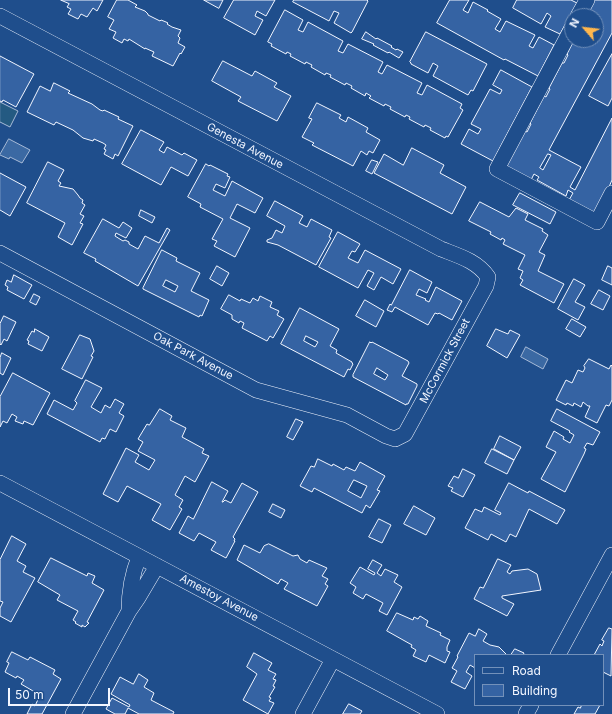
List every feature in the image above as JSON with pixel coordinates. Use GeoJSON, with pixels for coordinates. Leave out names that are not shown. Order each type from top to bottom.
{"type":"FeatureCollection","features":[{"type":"Feature","properties":{"kind":"street","name":"Genesta Avenue"},"geometry":{"type":"LineString","coordinates":[[0,16],[442,249],[468,259],[488,277]]}},
{"type":"Feature","properties":{"kind":"street"},"geometry":{"type":"LineString","coordinates":[[564,43],[497,169],[597,222],[612,193]]}},
{"type":"Feature","properties":{"kind":"street","name":"Oak Park Avenue"},"geometry":{"type":"LineString","coordinates":[[0,253],[256,390],[348,414],[386,436],[395,439]]}},
{"type":"Feature","properties":{"kind":"street","name":"McCormick Street"},"geometry":{"type":"LineString","coordinates":[[395,439],[405,434],[486,286],[488,277]]}},
{"type":"Feature","properties":{"kind":"street","name":"Amestoy Avenue"},"geometry":{"type":"LineString","coordinates":[[0,483],[437,714]]}},
{"type":"Feature","properties":{"kind":"street"},"geometry":{"type":"LineString","coordinates":[[559,654],[612,555]]}},
{"type":"Feature","properties":{"kind":"street"},"geometry":{"type":"LineString","coordinates":[[129,611],[129,594],[134,570],[139,557]]}},
{"type":"Feature","properties":{"kind":"street"},"geometry":{"type":"LineString","coordinates":[[73,714],[129,611],[157,566]]}},
{"type":"Feature","properties":{"kind":"street"},"geometry":{"type":"LineString","coordinates":[[303,714],[332,659]]}},
{"type":"Feature","properties":{"kind":"shaded area"},"geometry":{"type":"Polygon","coordinates":[[[0,102],[18,111],[10,127],[0,122],[0,102]]]}},
{"type":"Feature","properties":{"kind":"shaded area"},"geometry":{"type":"Polygon","coordinates":[[[9,139],[30,150],[22,163],[10,157],[9,159],[0,155],[9,139]]]}},
{"type":"Feature","properties":{"kind":"shaded area"},"geometry":{"type":"Polygon","coordinates":[[[526,347],[548,359],[543,369],[521,357],[526,347]]]}},
{"type":"Feature","properties":{"kind":"building"},"geometry":{"type":"Polygon","coordinates":[[[61,0],[103,0],[97,11],[93,8],[87,17],[81,14],[78,19],[68,14],[71,9],[67,7],[69,4],[61,0]]]}},
{"type":"Feature","properties":{"kind":"building"},"geometry":{"type":"Polygon","coordinates":[[[117,0],[128,0],[137,5],[135,7],[145,11],[148,15],[181,30],[178,36],[180,38],[178,43],[185,47],[173,66],[152,56],[154,52],[145,49],[129,39],[128,41],[124,39],[122,43],[113,38],[116,32],[109,29],[114,20],[108,17],[117,0]]]}},
{"type":"Feature","properties":{"kind":"building"},"geometry":{"type":"Polygon","coordinates":[[[204,0],[223,0],[219,8],[204,0]]]}},
{"type":"Feature","properties":{"kind":"building"},"geometry":{"type":"Polygon","coordinates":[[[234,0],[275,0],[266,16],[257,11],[255,16],[263,20],[255,35],[224,18],[234,0]]]}},
{"type":"Feature","properties":{"kind":"building"},"geometry":{"type":"Polygon","coordinates":[[[294,0],[368,1],[351,33],[334,23],[339,13],[334,11],[329,21],[293,2],[294,0]]]}},
{"type":"Feature","properties":{"kind":"building"},"geometry":{"type":"Polygon","coordinates":[[[450,0],[469,0],[463,10],[468,13],[473,2],[488,10],[487,11],[501,19],[495,29],[500,32],[506,21],[535,35],[529,46],[533,48],[539,37],[554,45],[538,76],[505,59],[504,60],[437,23],[450,0]]]}},
{"type":"Feature","properties":{"kind":"building"},"geometry":{"type":"Polygon","coordinates":[[[517,0],[571,0],[577,3],[574,8],[564,8],[564,27],[560,34],[545,27],[551,16],[547,13],[541,24],[513,8],[517,0]]]}},
{"type":"Feature","properties":{"kind":"building"},"geometry":{"type":"Polygon","coordinates":[[[595,0],[612,0],[612,33],[604,48],[604,8],[591,8],[595,0]]]}},
{"type":"Feature","properties":{"kind":"building"},"geometry":{"type":"Polygon","coordinates":[[[285,10],[303,20],[298,30],[303,32],[308,22],[343,41],[338,51],[343,53],[348,44],[383,62],[378,72],[382,74],[387,65],[422,83],[417,93],[422,95],[427,85],[462,104],[460,108],[463,110],[448,137],[446,136],[445,138],[430,130],[431,128],[425,125],[424,127],[409,119],[410,117],[406,115],[405,117],[390,109],[391,107],[385,104],[384,106],[369,98],[371,96],[366,93],[365,96],[351,88],[352,86],[346,83],[345,85],[330,77],[331,75],[326,73],[325,75],[311,67],[312,65],[306,62],[305,64],[290,56],[291,54],[287,52],[286,54],[271,46],[272,44],[268,42],[285,10]]]}},
{"type":"Feature","properties":{"kind":"building"},"geometry":{"type":"Polygon","coordinates":[[[366,32],[376,39],[377,38],[392,46],[391,47],[396,50],[397,49],[403,52],[399,58],[373,45],[374,44],[362,39],[366,32]]]}},
{"type":"Feature","properties":{"kind":"building"},"geometry":{"type":"Polygon","coordinates":[[[426,32],[487,64],[473,91],[471,90],[468,95],[433,76],[438,66],[433,63],[428,73],[411,64],[410,62],[426,32]]]}},
{"type":"Feature","properties":{"kind":"building"},"geometry":{"type":"Polygon","coordinates":[[[570,48],[604,48],[549,150],[581,167],[570,187],[575,190],[612,118],[612,180],[597,215],[569,200],[573,193],[568,190],[566,196],[537,180],[539,177],[534,174],[531,180],[503,165],[525,131],[527,132],[544,96],[546,97],[562,63],[564,63],[568,55],[567,54],[570,48]],[[548,154],[540,168],[543,170],[551,155],[548,154]]]}},
{"type":"Feature","properties":{"kind":"building"},"geometry":{"type":"Polygon","coordinates":[[[612,54],[612,98],[608,106],[589,96],[612,54]]]}},
{"type":"Feature","properties":{"kind":"building"},"geometry":{"type":"Polygon","coordinates":[[[0,56],[34,74],[16,107],[3,100],[2,102],[0,101],[0,56]]]}},
{"type":"Feature","properties":{"kind":"building"},"geometry":{"type":"Polygon","coordinates":[[[223,61],[252,76],[255,71],[277,83],[274,87],[291,96],[277,121],[238,101],[241,97],[212,81],[223,61]]]}},
{"type":"Feature","properties":{"kind":"building"},"geometry":{"type":"Polygon","coordinates":[[[501,70],[532,87],[493,161],[461,144],[469,129],[478,134],[481,129],[471,124],[490,89],[500,94],[502,90],[493,85],[501,70]]]}},
{"type":"Feature","properties":{"kind":"building"},"geometry":{"type":"Polygon","coordinates":[[[54,83],[70,91],[68,93],[92,104],[100,110],[104,110],[119,117],[118,119],[133,126],[118,156],[115,154],[113,159],[104,154],[106,145],[103,143],[94,139],[93,141],[83,138],[73,130],[56,122],[54,125],[27,112],[40,86],[50,91],[54,83]]]}},
{"type":"Feature","properties":{"kind":"building"},"geometry":{"type":"Polygon","coordinates":[[[317,103],[341,115],[339,118],[346,122],[348,117],[368,128],[366,132],[380,140],[373,153],[369,151],[367,155],[361,151],[353,166],[312,145],[314,143],[302,137],[312,119],[309,118],[317,103]]]}},
{"type":"Feature","properties":{"kind":"building"},"geometry":{"type":"Polygon","coordinates":[[[141,130],[164,142],[159,150],[164,153],[167,147],[182,155],[184,153],[197,160],[188,176],[171,167],[161,185],[122,164],[141,130]]]}},
{"type":"Feature","properties":{"kind":"building"},"geometry":{"type":"Polygon","coordinates":[[[412,148],[444,165],[440,173],[466,187],[452,214],[374,173],[384,154],[403,165],[412,148]]]}},
{"type":"Feature","properties":{"kind":"building"},"geometry":{"type":"Polygon","coordinates":[[[372,160],[378,162],[372,174],[366,171],[372,160]]]}},
{"type":"Feature","properties":{"kind":"building"},"geometry":{"type":"Polygon","coordinates":[[[48,162],[64,170],[58,181],[61,183],[59,186],[73,189],[83,200],[82,203],[85,205],[80,214],[84,216],[80,223],[83,224],[72,245],[58,237],[65,223],[27,203],[48,162]]]}},
{"type":"Feature","properties":{"kind":"building"},"geometry":{"type":"Polygon","coordinates":[[[206,164],[228,174],[227,176],[230,177],[225,188],[216,184],[213,190],[225,196],[232,181],[263,198],[255,213],[237,204],[230,218],[250,228],[235,257],[214,246],[217,241],[212,239],[223,219],[200,207],[201,204],[188,197],[206,164]]]}},
{"type":"Feature","properties":{"kind":"building"},"geometry":{"type":"Polygon","coordinates":[[[0,173],[26,187],[10,216],[0,210],[0,173]]]}},
{"type":"Feature","properties":{"kind":"building"},"geometry":{"type":"Polygon","coordinates":[[[520,193],[556,212],[550,224],[513,205],[520,193]]]}},
{"type":"Feature","properties":{"kind":"building"},"geometry":{"type":"Polygon","coordinates":[[[275,201],[303,216],[299,223],[307,227],[311,219],[332,230],[329,237],[331,238],[316,265],[278,245],[267,242],[267,240],[272,238],[276,230],[282,233],[285,226],[267,216],[275,201]]]}},
{"type":"Feature","properties":{"kind":"building"},"geometry":{"type":"Polygon","coordinates":[[[480,202],[509,217],[516,208],[528,214],[525,220],[543,229],[542,231],[548,235],[539,252],[545,255],[538,271],[564,284],[554,303],[520,285],[523,280],[520,278],[523,271],[518,269],[525,255],[503,244],[505,240],[502,238],[501,240],[490,234],[491,232],[469,221],[480,202]]]}},
{"type":"Feature","properties":{"kind":"building"},"geometry":{"type":"Polygon","coordinates":[[[141,210],[155,217],[152,223],[139,216],[141,210]]]}},
{"type":"Feature","properties":{"kind":"building"},"geometry":{"type":"Polygon","coordinates":[[[103,219],[119,228],[123,222],[132,228],[126,238],[116,233],[115,236],[123,241],[125,240],[129,242],[129,244],[138,249],[145,236],[159,243],[167,228],[170,230],[138,286],[84,253],[103,219]]]}},
{"type":"Feature","properties":{"kind":"building"},"geometry":{"type":"Polygon","coordinates":[[[338,232],[360,244],[355,252],[352,251],[348,258],[358,263],[365,250],[401,269],[393,284],[381,277],[374,290],[367,286],[374,273],[368,270],[358,288],[319,267],[338,232]]]}},
{"type":"Feature","properties":{"kind":"building"},"geometry":{"type":"Polygon","coordinates":[[[162,250],[177,258],[176,261],[200,273],[191,291],[209,300],[202,316],[200,315],[199,317],[143,288],[162,250]],[[166,280],[163,286],[175,292],[178,286],[166,280]]]}},
{"type":"Feature","properties":{"kind":"building"},"geometry":{"type":"Polygon","coordinates":[[[217,266],[229,273],[222,286],[210,279],[217,266]]]}},
{"type":"Feature","properties":{"kind":"building"},"geometry":{"type":"Polygon","coordinates":[[[608,266],[612,268],[612,285],[602,280],[608,266]]]}},
{"type":"Feature","properties":{"kind":"building"},"geometry":{"type":"Polygon","coordinates":[[[410,270],[432,282],[427,293],[419,289],[416,295],[426,299],[425,300],[429,302],[436,287],[462,301],[452,320],[439,313],[435,313],[428,325],[395,307],[392,312],[387,310],[410,270]]]}},
{"type":"Feature","properties":{"kind":"building"},"geometry":{"type":"Polygon","coordinates":[[[14,275],[32,285],[24,299],[7,290],[8,287],[5,285],[7,280],[11,282],[14,275]]]}},
{"type":"Feature","properties":{"kind":"building"},"geometry":{"type":"Polygon","coordinates":[[[574,279],[585,285],[575,302],[585,307],[578,320],[558,309],[574,279]]]}},
{"type":"Feature","properties":{"kind":"building"},"geometry":{"type":"Polygon","coordinates":[[[599,290],[610,296],[603,310],[591,304],[599,290]]]}},
{"type":"Feature","properties":{"kind":"building"},"geometry":{"type":"Polygon","coordinates":[[[34,294],[40,297],[36,305],[30,302],[34,294]]]}},
{"type":"Feature","properties":{"kind":"building"},"geometry":{"type":"Polygon","coordinates":[[[229,295],[240,301],[241,299],[250,303],[253,298],[258,301],[260,296],[272,302],[270,307],[279,311],[277,315],[284,319],[273,338],[270,336],[267,341],[242,328],[244,323],[240,321],[239,323],[232,319],[232,315],[221,309],[229,295]]]}},
{"type":"Feature","properties":{"kind":"building"},"geometry":{"type":"Polygon","coordinates":[[[365,300],[384,311],[376,327],[356,316],[365,300]]]}},
{"type":"Feature","properties":{"kind":"building"},"geometry":{"type":"Polygon","coordinates":[[[300,308],[339,329],[330,346],[337,350],[336,353],[353,364],[350,370],[348,369],[344,377],[281,344],[300,308]],[[306,336],[304,341],[315,347],[318,342],[306,336]]]}},
{"type":"Feature","properties":{"kind":"building"},"geometry":{"type":"Polygon","coordinates":[[[4,316],[16,322],[7,341],[4,339],[1,345],[0,324],[4,316]]]}},
{"type":"Feature","properties":{"kind":"building"},"geometry":{"type":"Polygon","coordinates":[[[572,319],[586,327],[580,337],[566,329],[572,319]]]}},
{"type":"Feature","properties":{"kind":"building"},"geometry":{"type":"Polygon","coordinates":[[[35,329],[49,337],[42,351],[28,344],[29,341],[27,340],[32,331],[34,332],[35,329]]]}},
{"type":"Feature","properties":{"kind":"building"},"geometry":{"type":"Polygon","coordinates":[[[496,329],[508,334],[510,330],[520,335],[507,358],[487,346],[496,329]]]}},
{"type":"Feature","properties":{"kind":"building"},"geometry":{"type":"Polygon","coordinates":[[[80,335],[90,339],[94,351],[91,356],[93,357],[82,379],[62,369],[80,335]]]}},
{"type":"Feature","properties":{"kind":"building"},"geometry":{"type":"Polygon","coordinates":[[[370,342],[372,342],[408,361],[409,363],[402,376],[417,384],[417,386],[408,404],[406,405],[353,377],[370,342]],[[377,368],[374,374],[385,380],[388,375],[377,368]]]}},
{"type":"Feature","properties":{"kind":"building"},"geometry":{"type":"Polygon","coordinates":[[[2,353],[11,358],[3,375],[0,373],[0,358],[2,353]]]}},
{"type":"Feature","properties":{"kind":"building"},"geometry":{"type":"Polygon","coordinates":[[[589,359],[609,369],[611,365],[612,366],[612,400],[609,406],[606,405],[597,423],[585,417],[590,406],[583,402],[581,407],[574,403],[573,406],[567,403],[566,405],[556,400],[566,380],[572,383],[578,370],[583,372],[585,368],[584,366],[589,359]]]}},
{"type":"Feature","properties":{"kind":"building"},"geometry":{"type":"Polygon","coordinates":[[[13,373],[50,393],[33,425],[24,421],[23,424],[15,421],[17,417],[12,414],[7,423],[3,421],[0,427],[0,397],[13,373]]]}},
{"type":"Feature","properties":{"kind":"building"},"geometry":{"type":"Polygon","coordinates":[[[86,380],[102,388],[91,407],[101,413],[105,405],[110,408],[115,399],[124,404],[119,413],[124,416],[116,432],[110,429],[105,439],[102,438],[100,442],[47,414],[54,400],[73,410],[77,403],[75,401],[86,380]]]}},
{"type":"Feature","properties":{"kind":"building"},"geometry":{"type":"Polygon","coordinates":[[[160,409],[172,416],[170,420],[186,428],[182,437],[204,449],[202,453],[209,456],[195,482],[185,476],[175,495],[183,500],[179,507],[182,509],[170,530],[152,520],[161,504],[127,486],[118,502],[103,494],[126,448],[139,455],[135,462],[149,470],[155,460],[138,451],[143,442],[138,439],[147,424],[149,425],[160,409]]]}},
{"type":"Feature","properties":{"kind":"building"},"geometry":{"type":"Polygon","coordinates":[[[557,409],[600,432],[593,445],[587,443],[584,448],[586,449],[584,454],[565,492],[541,479],[556,452],[546,447],[554,431],[570,443],[574,435],[569,432],[570,431],[551,421],[557,409]]]}},
{"type":"Feature","properties":{"kind":"building"},"geometry":{"type":"Polygon","coordinates":[[[296,419],[303,422],[293,440],[287,437],[296,419]]]}},
{"type":"Feature","properties":{"kind":"building"},"geometry":{"type":"Polygon","coordinates":[[[500,436],[521,447],[514,460],[494,449],[500,436]]]}},
{"type":"Feature","properties":{"kind":"building"},"geometry":{"type":"Polygon","coordinates":[[[492,449],[514,460],[507,474],[485,463],[492,449]]]}},
{"type":"Feature","properties":{"kind":"building"},"geometry":{"type":"Polygon","coordinates":[[[318,459],[332,466],[333,464],[344,470],[346,467],[355,471],[360,462],[385,476],[377,490],[380,491],[370,508],[366,505],[362,513],[314,488],[312,492],[300,486],[311,466],[314,467],[318,459]],[[354,480],[348,491],[361,498],[367,486],[354,480]]]}},
{"type":"Feature","properties":{"kind":"building"},"geometry":{"type":"Polygon","coordinates":[[[463,469],[475,475],[463,497],[451,491],[453,488],[448,486],[454,476],[458,478],[463,469]]]}},
{"type":"Feature","properties":{"kind":"building"},"geometry":{"type":"Polygon","coordinates":[[[212,482],[228,491],[222,502],[225,500],[231,503],[242,483],[258,492],[233,537],[235,541],[226,558],[211,550],[216,542],[199,533],[194,541],[179,533],[188,516],[193,519],[212,482]]]}},
{"type":"Feature","properties":{"kind":"building"},"geometry":{"type":"Polygon","coordinates":[[[509,483],[528,493],[529,491],[565,510],[557,524],[529,509],[516,537],[510,534],[506,542],[491,534],[488,540],[465,528],[475,509],[482,512],[484,507],[500,515],[501,513],[495,510],[509,483]]]}},
{"type":"Feature","properties":{"kind":"building"},"geometry":{"type":"Polygon","coordinates":[[[273,504],[285,510],[281,518],[269,512],[273,504]]]}},
{"type":"Feature","properties":{"kind":"building"},"geometry":{"type":"Polygon","coordinates":[[[414,506],[435,518],[426,535],[404,524],[414,506]]]}},
{"type":"Feature","properties":{"kind":"building"},"geometry":{"type":"Polygon","coordinates":[[[379,519],[391,525],[382,543],[369,537],[379,519]]]}},
{"type":"Feature","properties":{"kind":"building"},"geometry":{"type":"Polygon","coordinates":[[[12,536],[26,544],[17,561],[26,566],[23,572],[35,578],[11,622],[0,616],[0,608],[3,602],[0,601],[0,560],[12,536]]]}},
{"type":"Feature","properties":{"kind":"building"},"geometry":{"type":"Polygon","coordinates":[[[269,544],[293,556],[298,555],[300,559],[307,563],[309,560],[327,568],[322,576],[328,579],[325,584],[328,586],[317,606],[284,589],[288,583],[281,579],[278,584],[237,560],[244,545],[260,553],[264,546],[269,544]]]}},
{"type":"Feature","properties":{"kind":"building"},"geometry":{"type":"Polygon","coordinates":[[[51,558],[87,576],[88,573],[95,576],[92,583],[104,590],[87,622],[89,623],[85,627],[75,623],[76,622],[73,620],[78,611],[57,600],[60,595],[38,582],[51,558]]]}},
{"type":"Feature","properties":{"kind":"building"},"geometry":{"type":"Polygon","coordinates":[[[498,559],[511,565],[507,572],[510,574],[512,571],[528,569],[537,574],[541,590],[502,596],[502,598],[514,604],[507,616],[474,599],[480,587],[483,588],[498,559]]]}},
{"type":"Feature","properties":{"kind":"building"},"geometry":{"type":"Polygon","coordinates":[[[373,560],[382,565],[377,573],[381,576],[385,569],[398,575],[394,582],[402,587],[387,615],[379,611],[383,603],[366,594],[363,599],[353,593],[356,587],[350,583],[360,567],[374,575],[375,573],[368,569],[373,560]]]}},
{"type":"Feature","properties":{"kind":"building"},"geometry":{"type":"Polygon","coordinates":[[[397,613],[413,620],[414,617],[418,619],[420,616],[428,621],[426,626],[441,633],[440,635],[450,640],[447,651],[450,652],[445,663],[429,655],[426,662],[413,656],[416,650],[411,647],[412,645],[387,631],[397,613]]]}},
{"type":"Feature","properties":{"kind":"building"},"geometry":{"type":"Polygon","coordinates":[[[609,628],[612,629],[611,676],[604,672],[604,654],[595,654],[600,644],[602,646],[604,641],[602,640],[609,628]]]}},
{"type":"Feature","properties":{"kind":"building"},"geometry":{"type":"Polygon","coordinates":[[[479,629],[487,634],[483,641],[490,645],[499,647],[506,654],[474,654],[474,667],[470,665],[466,672],[472,676],[465,689],[451,682],[457,671],[452,668],[469,633],[475,636],[479,629]]]}},
{"type":"Feature","properties":{"kind":"building"},"geometry":{"type":"Polygon","coordinates":[[[515,649],[524,653],[524,654],[512,654],[515,649]]]}},
{"type":"Feature","properties":{"kind":"building"},"geometry":{"type":"Polygon","coordinates":[[[12,652],[28,660],[30,657],[55,670],[53,674],[61,679],[42,714],[27,714],[32,704],[35,706],[40,695],[21,684],[24,680],[17,676],[16,678],[5,672],[9,663],[7,662],[12,652]]]}},
{"type":"Feature","properties":{"kind":"building"},"geometry":{"type":"Polygon","coordinates":[[[254,653],[272,663],[268,670],[276,674],[273,679],[276,680],[273,686],[275,687],[269,697],[271,698],[269,701],[274,703],[268,714],[243,700],[257,674],[247,667],[254,653]]]}},
{"type":"Feature","properties":{"kind":"building"},"geometry":{"type":"Polygon","coordinates":[[[139,674],[148,680],[144,687],[154,693],[151,700],[174,712],[173,714],[139,714],[128,708],[125,714],[115,714],[106,709],[112,698],[129,707],[130,705],[111,694],[120,677],[133,684],[139,674]]]}},
{"type":"Feature","properties":{"kind":"building"},"geometry":{"type":"Polygon","coordinates":[[[349,704],[362,711],[360,714],[343,714],[349,704]]]}},
{"type":"Feature","properties":{"kind":"building"},"geometry":{"type":"Polygon","coordinates":[[[581,706],[599,706],[595,714],[574,714],[578,707],[580,708],[581,706]]]}}]}
